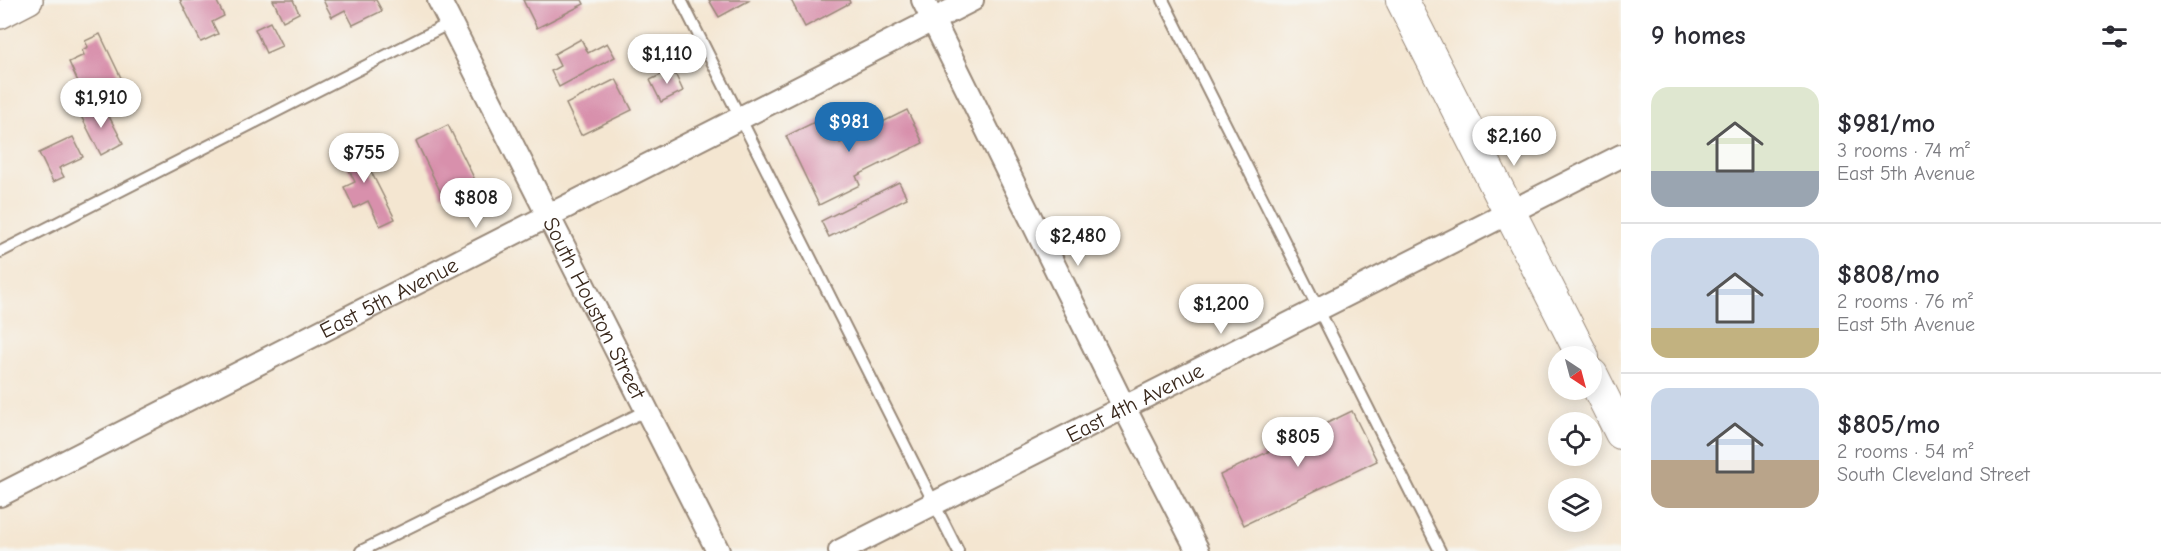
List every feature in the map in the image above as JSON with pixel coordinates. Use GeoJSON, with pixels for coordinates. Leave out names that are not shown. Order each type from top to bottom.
{"type":"FeatureCollection","features":[{"type":"Feature","properties":{"kind":"main road"},"geometry":{"type":"LineString","coordinates":[[1402,0],[1576,346]]}},
{"type":"Feature","properties":{"kind":"main road"},"geometry":{"type":"LineString","coordinates":[[1602,395],[1621,433]]}},
{"type":"Feature","properties":{"kind":"street"},"geometry":{"type":"LineString","coordinates":[[0,15],[29,0]]}},
{"type":"Feature","properties":{"kind":"street","name":"South Houston Street"},"geometry":{"type":"LineString","coordinates":[[439,0],[718,551]]}},
{"type":"Feature","properties":{"kind":"street","name":"East 5th Avenue"},"geometry":{"type":"LineString","coordinates":[[0,495],[741,118],[928,10],[972,0]]}},
{"type":"Feature","properties":{"kind":"street"},"geometry":{"type":"LineString","coordinates":[[928,10],[1124,407],[1198,551]]}},
{"type":"Feature","properties":{"kind":"street","name":"East 4th Avenue"},"geometry":{"type":"LineString","coordinates":[[840,551],[1621,156]]}},
{"type":"Feature","properties":{"kind":"lane"},"geometry":{"type":"LineString","coordinates":[[681,0],[958,551]]}},
{"type":"Feature","properties":{"kind":"lane"},"geometry":{"type":"LineString","coordinates":[[1163,0],[1440,551]]}},
{"type":"Feature","properties":{"kind":"lane"},"geometry":{"type":"LineString","coordinates":[[0,252],[450,23]]}},
{"type":"Feature","properties":{"kind":"lane"},"geometry":{"type":"LineString","coordinates":[[361,551],[647,410]]}},
{"type":"Feature","properties":{"kind":"building"},"geometry":{"type":"Polygon","coordinates":[[[180,0],[216,0],[224,16],[212,22],[218,34],[201,42],[180,0]]]}},
{"type":"Feature","properties":{"kind":"building"},"geometry":{"type":"Polygon","coordinates":[[[273,0],[293,0],[299,13],[283,21],[273,0]]]}},
{"type":"Feature","properties":{"kind":"building"},"geometry":{"type":"Polygon","coordinates":[[[323,0],[376,0],[382,11],[353,25],[345,10],[332,17],[323,0]]]}},
{"type":"Feature","properties":{"kind":"building"},"geometry":{"type":"Polygon","coordinates":[[[523,0],[582,0],[584,4],[537,28],[523,0]]]}},
{"type":"Feature","properties":{"kind":"building"},"geometry":{"type":"Polygon","coordinates":[[[709,0],[750,0],[719,17],[709,0]]]}},
{"type":"Feature","properties":{"kind":"building"},"geometry":{"type":"Polygon","coordinates":[[[791,0],[849,0],[850,3],[805,27],[791,0]]]}},
{"type":"Feature","properties":{"kind":"building"},"geometry":{"type":"Polygon","coordinates":[[[270,22],[282,46],[266,53],[255,29],[270,22]]]}},
{"type":"Feature","properties":{"kind":"building"},"geometry":{"type":"Polygon","coordinates":[[[100,34],[123,82],[102,92],[97,80],[81,88],[69,62],[84,55],[82,50],[88,47],[85,41],[100,34]]]}},
{"type":"Feature","properties":{"kind":"building"},"geometry":{"type":"Polygon","coordinates":[[[581,39],[588,53],[607,43],[615,57],[559,87],[551,71],[560,66],[554,54],[581,39]]]}},
{"type":"Feature","properties":{"kind":"building"},"geometry":{"type":"Polygon","coordinates":[[[673,69],[683,91],[661,102],[650,80],[673,69]]]}},
{"type":"Feature","properties":{"kind":"building"},"geometry":{"type":"Polygon","coordinates":[[[616,79],[632,110],[581,135],[566,104],[616,79]]]}},
{"type":"Feature","properties":{"kind":"building"},"geometry":{"type":"Polygon","coordinates":[[[102,103],[123,143],[101,155],[80,114],[102,103]]]}},
{"type":"Feature","properties":{"kind":"building"},"geometry":{"type":"Polygon","coordinates":[[[907,110],[923,143],[856,176],[860,185],[819,205],[786,136],[827,116],[840,143],[907,110]]]}},
{"type":"Feature","properties":{"kind":"building"},"geometry":{"type":"Polygon","coordinates":[[[448,125],[474,178],[442,195],[416,141],[448,125]]]}},
{"type":"Feature","properties":{"kind":"building"},"geometry":{"type":"Polygon","coordinates":[[[73,137],[83,157],[59,168],[64,177],[53,182],[39,153],[73,137]]]}},
{"type":"Feature","properties":{"kind":"building"},"geometry":{"type":"Polygon","coordinates":[[[355,140],[395,219],[380,226],[368,201],[354,208],[344,187],[355,182],[338,148],[355,140]]]}},
{"type":"Feature","properties":{"kind":"building"},"geometry":{"type":"Polygon","coordinates":[[[899,182],[907,198],[829,237],[821,221],[899,182]]]}},
{"type":"Feature","properties":{"kind":"building"},"geometry":{"type":"Polygon","coordinates":[[[1352,411],[1377,461],[1244,525],[1220,475],[1352,411]]]}}]}
